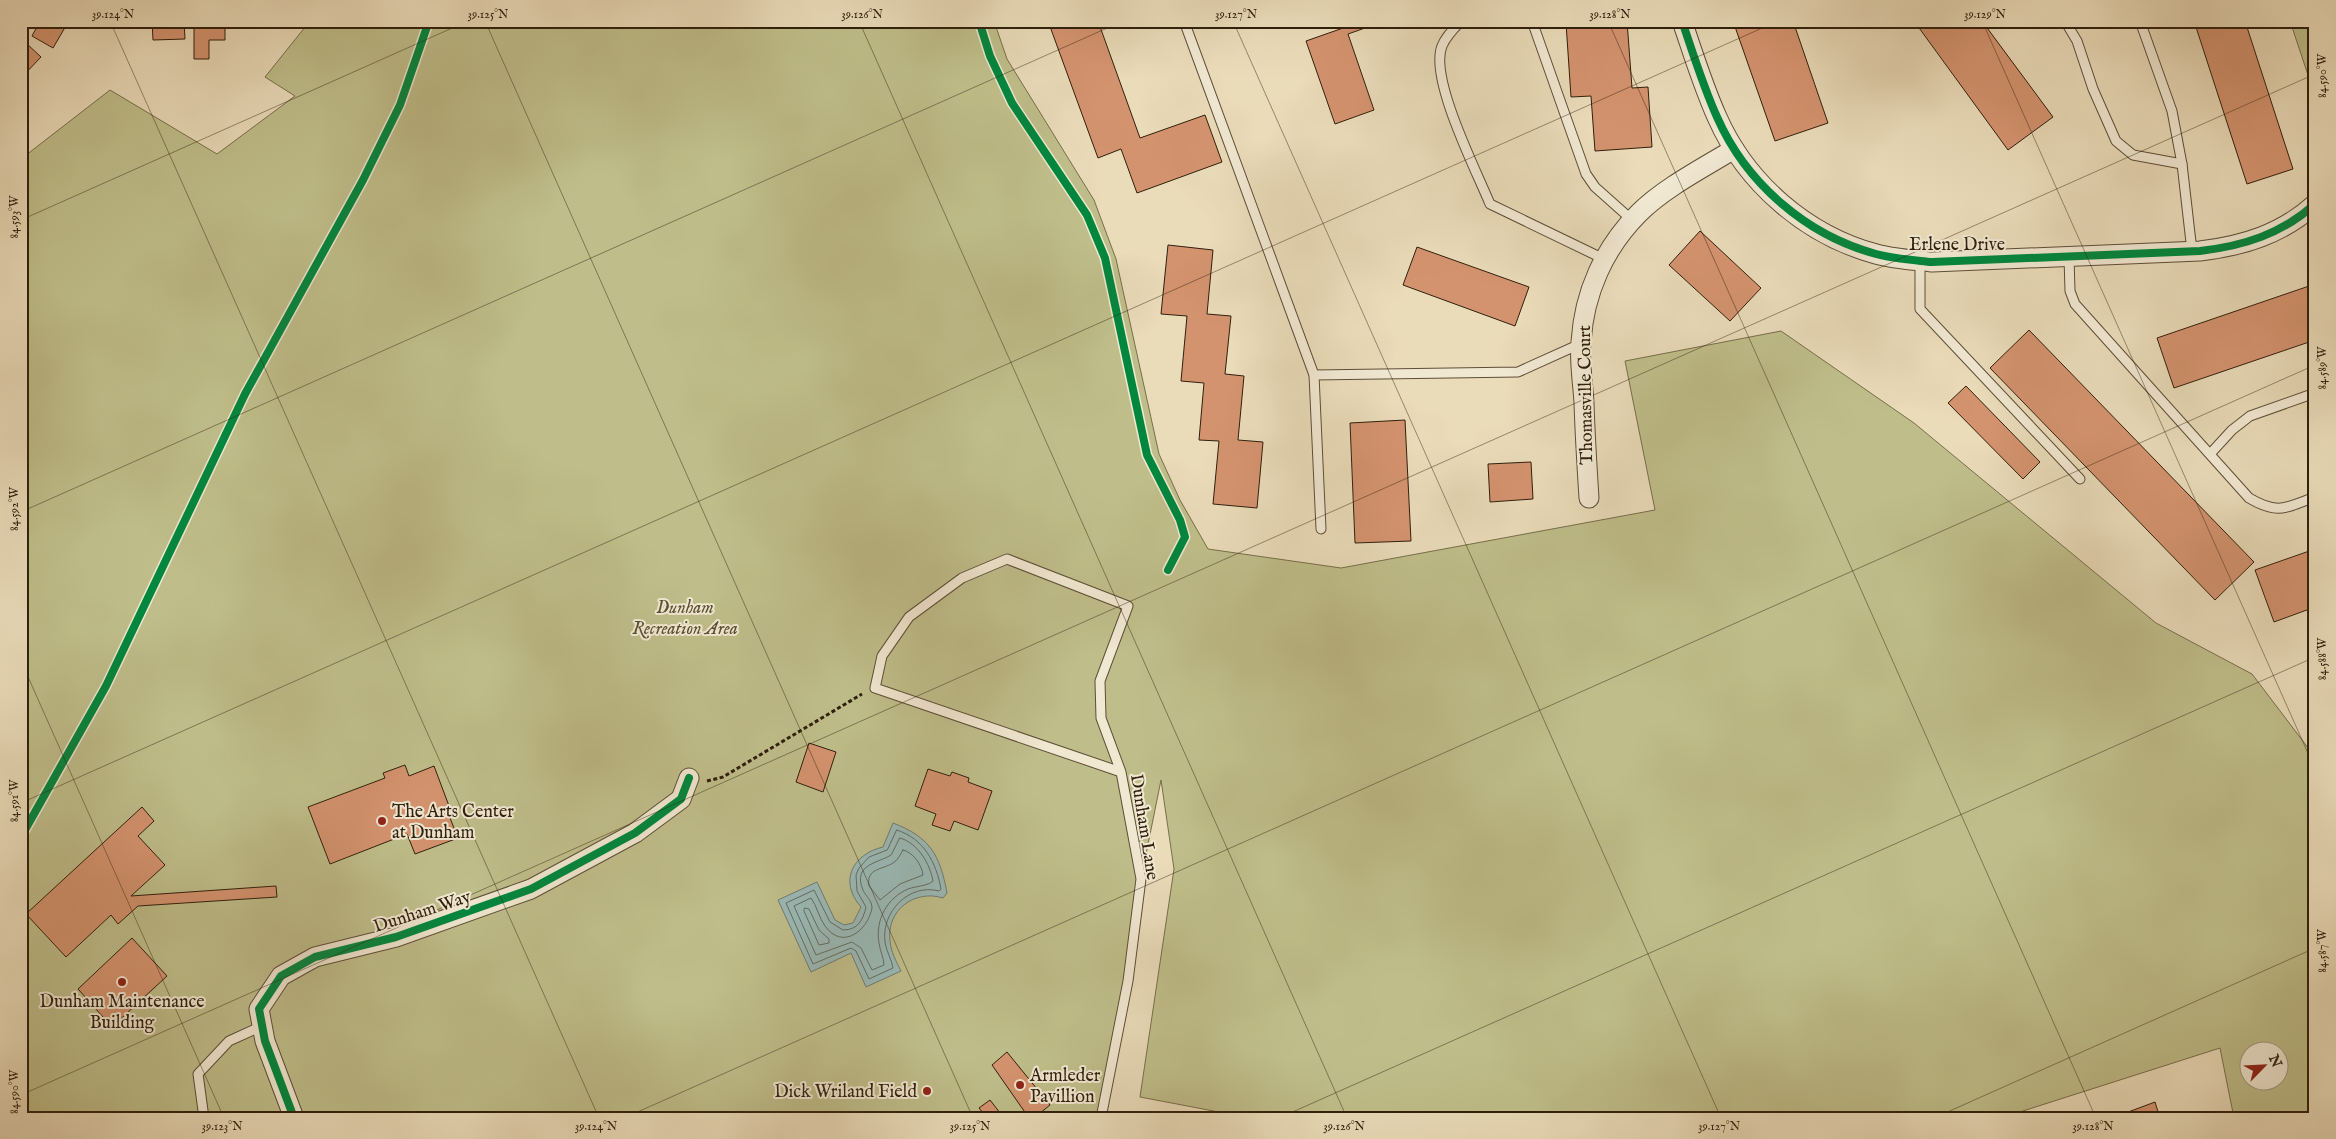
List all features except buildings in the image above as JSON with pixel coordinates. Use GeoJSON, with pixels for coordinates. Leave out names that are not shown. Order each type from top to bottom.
{"type":"FeatureCollection","features":[{"type":"Feature","properties":{"kind":"street","name":"Erlene Drive"},"geometry":{"type":"LineString","coordinates":[[1682,21],[1717,117],[1734,149],[1754,176],[1781,204],[1813,226],[1838,240],[1874,254],[1920,261],[2192,252],[2228,248],[2256,240],[2282,228],[2315,204]]}},
{"type":"Feature","properties":{"kind":"street","name":"Thomasville Court"},"geometry":{"type":"LineString","coordinates":[[1589,498],[1580,344],[1584,314],[1591,286],[1604,259],[1632,220],[1655,199],[1734,149]]}},
{"type":"Feature","properties":{"kind":"street","name":"Dunham Way"},"geometry":{"type":"LineString","coordinates":[[294,1118],[265,1041],[259,1009],[280,976],[315,957],[396,937],[531,888],[635,833],[681,798],[689,778]]}},
{"type":"Feature","properties":{"kind":"lane"},"geometry":{"type":"LineString","coordinates":[[1184,21],[1314,375],[1322,529]]}},
{"type":"Feature","properties":{"kind":"lane"},"geometry":{"type":"LineString","coordinates":[[1461,21],[1442,46],[1441,74],[1446,96],[1490,204],[1604,259]]}},
{"type":"Feature","properties":{"kind":"lane"},"geometry":{"type":"LineString","coordinates":[[1532,21],[1586,174],[1595,187],[1632,220]]}},
{"type":"Feature","properties":{"kind":"lane"},"geometry":{"type":"LineString","coordinates":[[2066,21],[2077,41],[2093,89],[2116,141],[2133,155],[2182,164]]}},
{"type":"Feature","properties":{"kind":"lane"},"geometry":{"type":"LineString","coordinates":[[2140,21],[2172,111],[2182,164],[2192,252]]}},
{"type":"Feature","properties":{"kind":"lane"},"geometry":{"type":"LineString","coordinates":[[2069,257],[2070,290],[2075,304],[2248,498],[2266,508],[2283,509],[2315,497]]}},
{"type":"Feature","properties":{"kind":"lane"},"geometry":{"type":"LineString","coordinates":[[1920,261],[1920,308],[2080,479]]}},
{"type":"Feature","properties":{"kind":"lane"},"geometry":{"type":"LineString","coordinates":[[1314,375],[1518,372],[1580,344]]}},
{"type":"Feature","properties":{"kind":"lane"},"geometry":{"type":"LineString","coordinates":[[2210,454],[2232,430],[2250,416],[2315,393]]}},
{"type":"Feature","properties":{"kind":"lane","name":"Dunham Lane"},"geometry":{"type":"LineString","coordinates":[[875,688],[882,656],[909,617],[962,578],[1007,559],[1128,606],[1100,681],[1100,718],[1121,772],[1141,879],[1128,980],[1101,1118]]}},
{"type":"Feature","properties":{"kind":"lane"},"geometry":{"type":"LineString","coordinates":[[875,688],[1121,772]]}},
{"type":"Feature","properties":{"kind":"lane"},"geometry":{"type":"LineString","coordinates":[[204,1118],[198,1074],[229,1041],[262,1026]]}},
{"type":"Feature","properties":{"kind":"path"},"geometry":{"type":"LineString","coordinates":[[689,778],[708,781],[723,777],[851,700],[875,688]]}},
{"type":"Feature","properties":{"kind":"green space","name":"Dunham Recreation Area"},"geometry":{"type":"Polygon","coordinates":[[[310,21],[994,21],[1007,59],[1094,200],[1116,259],[1159,454],[1180,500],[1208,549],[1341,568],[1655,510],[1625,361],[1781,331],[1914,423],[2156,623],[2252,674],[2315,757],[2315,1118],[2234,1118],[2220,1048],[2001,1118],[1227,1118],[1224,1113],[1140,1097],[1174,869],[1161,780],[1141,879],[1101,1118],[21,1118],[21,159],[110,90],[217,154],[295,96],[265,77],[310,21]]]}},
{"type":"Feature","properties":{"kind":"green space"},"geometry":{"type":"Polygon","coordinates":[[[2290,21],[2315,21],[2315,96],[2290,21]]]}},
{"type":"Feature","properties":{"kind":"water"},"geometry":{"type":"Polygon","coordinates":[[[893,823],[916,834],[931,849],[941,868],[947,893],[943,898],[933,896],[913,899],[904,904],[898,911],[890,930],[890,941],[901,971],[866,987],[851,953],[811,972],[778,900],[817,882],[835,920],[844,925],[853,923],[861,907],[854,897],[851,888],[850,878],[852,870],[864,856],[883,847],[893,823]]]}},
{"type":"Feature","properties":{"kind":"cycle path"},"geometry":{"type":"LineString","coordinates":[[21,837],[106,686],[245,394],[363,180],[400,105],[429,21]]}},
{"type":"Feature","properties":{"kind":"cycle path"},"geometry":{"type":"LineString","coordinates":[[979,21],[990,56],[1012,103],[1087,215],[1105,258],[1147,455],[1180,520],[1185,537],[1168,570]]}},
{"type":"Feature","properties":{"kind":"cycle path"},"geometry":{"type":"LineString","coordinates":[[1682,21],[1717,117],[1729,141],[1744,164],[1781,203],[1803,220],[1826,234],[1876,254],[1932,262],[2200,251],[2231,246],[2261,237],[2289,223],[2315,204]]}},
{"type":"Feature","properties":{"kind":"cycle path"},"geometry":{"type":"LineString","coordinates":[[294,1118],[265,1041],[259,1009],[281,976],[315,957],[396,937],[531,889],[635,833],[681,799],[689,778]]}},
{"type":"Feature","properties":{"kind":"place","name":"The Arts Center at Dunham"},"geometry":{"type":"Point","coordinates":[382,821]}},
{"type":"Feature","properties":{"kind":"place","name":"Dunham Maintenance Building"},"geometry":{"type":"Point","coordinates":[122,982]}},
{"type":"Feature","properties":{"kind":"place","name":"Armleder Pavillion"},"geometry":{"type":"Point","coordinates":[1020,1085]}},
{"type":"Feature","properties":{"kind":"place","name":"Dick Wriland Field"},"geometry":{"type":"Point","coordinates":[927,1091]}}]}
